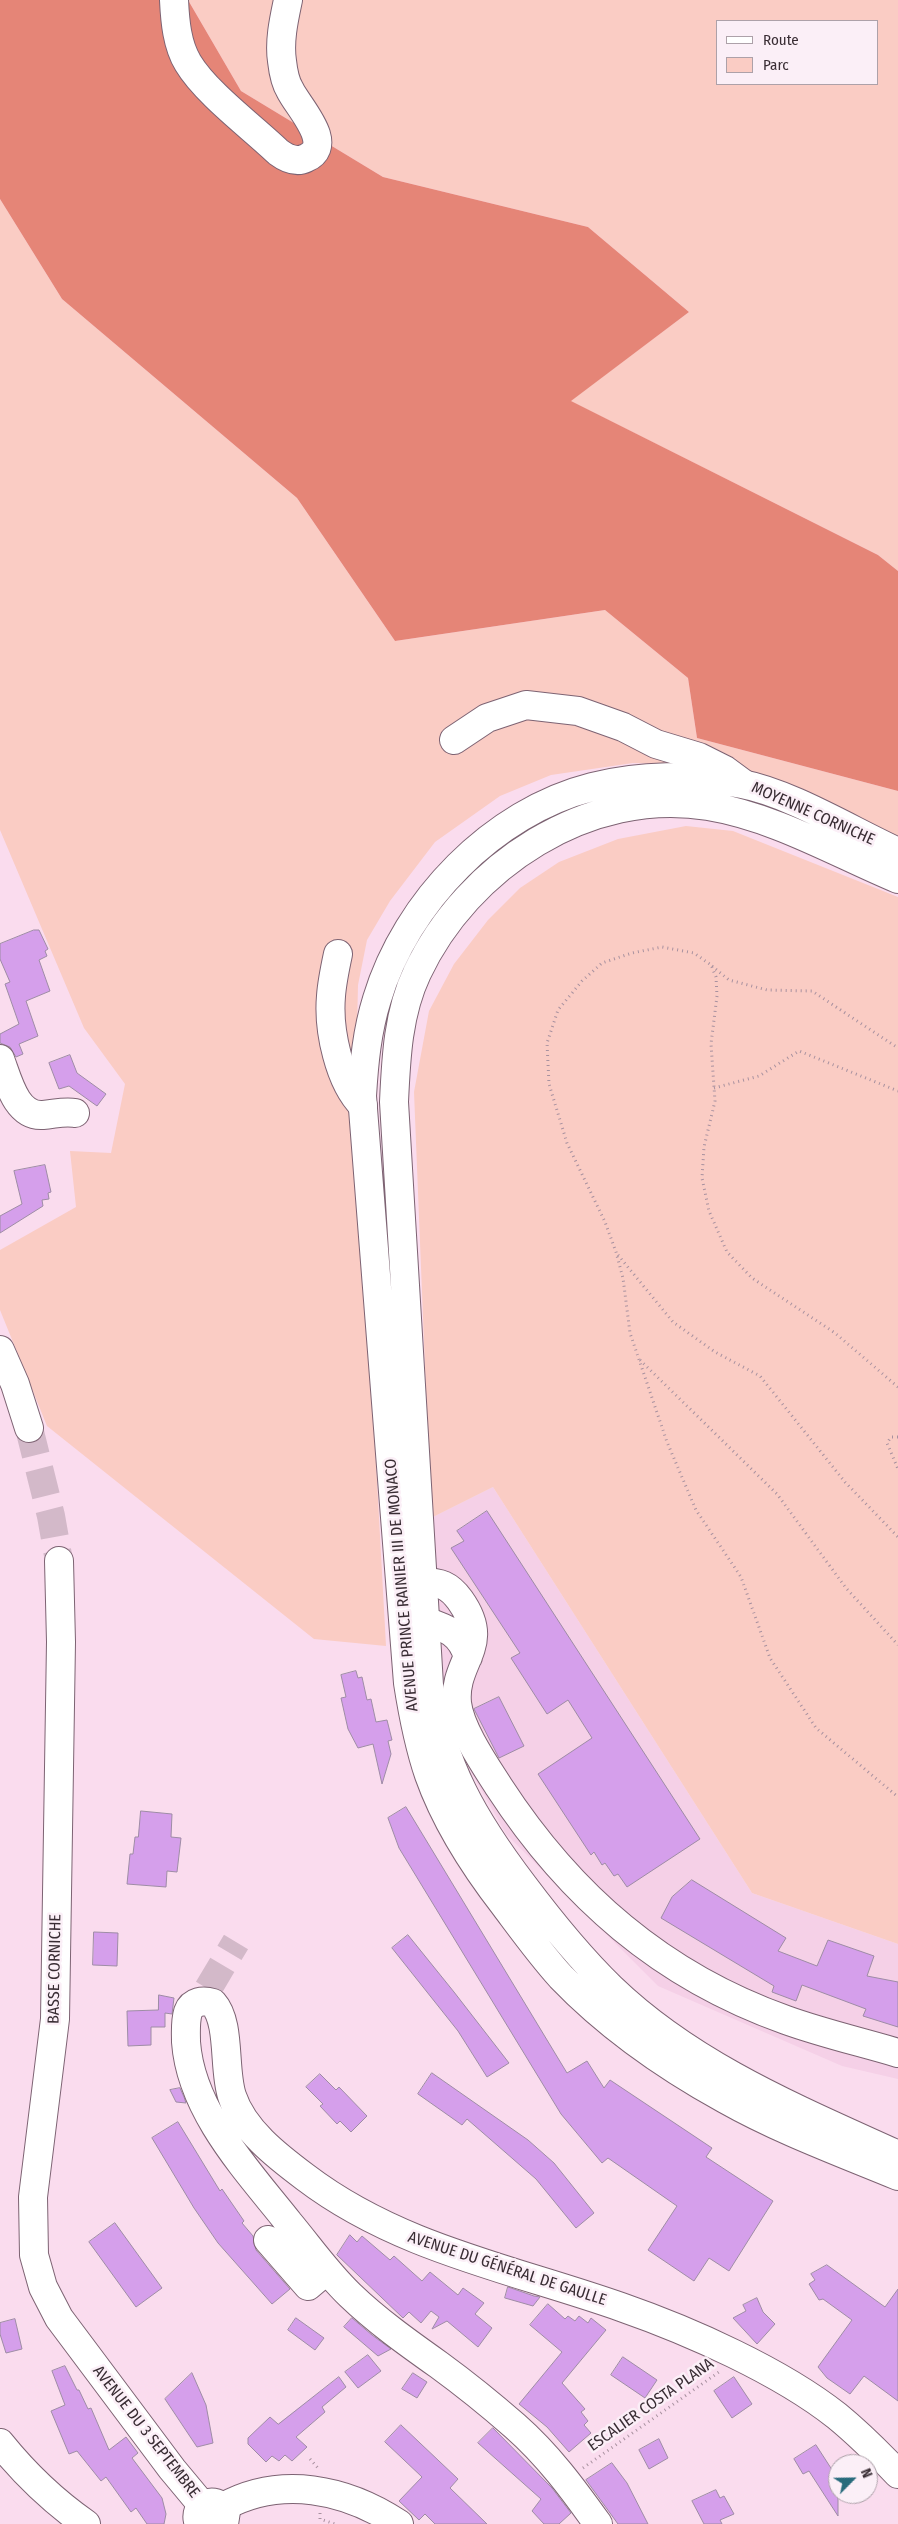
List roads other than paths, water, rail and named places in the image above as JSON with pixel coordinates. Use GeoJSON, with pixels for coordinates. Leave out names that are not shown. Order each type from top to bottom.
{"type":"FeatureCollection","features":[{"type":"Feature","properties":{"kind":"main road"},"geometry":{"type":"LineString","coordinates":[[174,0],[177,30],[188,63],[214,93],[278,152],[296,160],[311,155],[316,150],[318,143],[310,121],[289,90],[283,67],[281,42],[288,0]]}},
{"type":"Feature","properties":{"kind":"main road"},"geometry":{"type":"LineString","coordinates":[[454,740],[487,718],[526,705],[578,711],[623,727],[656,744],[699,757],[725,770],[744,784]]}},
{"type":"Feature","properties":{"kind":"main road","name":"MOYENNE CORNICHE"},"geometry":{"type":"LineString","coordinates":[[377,999],[392,958],[409,927],[431,895],[456,867],[520,818],[563,797],[590,787],[623,781],[698,778],[744,784],[810,810],[898,852]]}},
{"type":"Feature","properties":{"kind":"main road","name":"MOYENNE CORNICHE"},"geometry":{"type":"LineString","coordinates":[[399,1034],[417,973],[453,915],[477,887],[500,866],[536,842],[600,814],[634,806],[671,803],[707,806],[742,813],[775,825],[898,879]]}},
{"type":"Feature","properties":{"kind":"main road"},"geometry":{"type":"LineString","coordinates":[[338,954],[331,997],[334,1032],[345,1081],[354,1097],[363,1106]]}},
{"type":"Feature","properties":{"kind":"main road","name":"AVENUE PRINCE RAINIER III DE MONACO"},"geometry":{"type":"LineString","coordinates":[[377,999],[364,1054],[363,1106],[399,1561],[416,1607],[435,1720],[448,1762],[460,1789],[476,1818],[511,1869],[580,1957],[612,1990],[656,2026],[732,2076],[807,2115],[898,2155]]}},
{"type":"Feature","properties":{"kind":"main road","name":"AVENUE PRINCE RAINIER III DE MONACO"},"geometry":{"type":"LineString","coordinates":[[399,1034],[394,1102],[416,1607],[413,1718],[429,1776],[442,1806],[470,1857],[491,1888],[561,1976],[641,2045],[676,2070],[769,2123],[898,2176]]}},
{"type":"Feature","properties":{"kind":"main road"},"geometry":{"type":"LineString","coordinates":[[0,1059],[18,1102],[24,1110],[42,1115],[59,1112],[75,1114]]}},
{"type":"Feature","properties":{"kind":"main road"},"geometry":{"type":"LineString","coordinates":[[0,1350],[15,1384],[28,1428]]}},
{"type":"Feature","properties":{"kind":"main road","name":"BASSE CORNICHE"},"geometry":{"type":"LineString","coordinates":[[59,1561],[62,1599],[55,2018],[33,2197],[32,2225],[34,2255],[42,2287],[59,2318],[90,2360]]}},
{"type":"Feature","properties":{"kind":"main road"},"geometry":{"type":"LineString","coordinates":[[468,1656],[465,1646],[452,1631],[416,1607],[440,1582],[449,1586],[467,1610],[473,1622],[474,1632],[468,1656],[459,1681],[457,1703],[463,1724],[499,1786],[534,1837],[582,1892],[642,1945],[687,1974],[734,1998],[786,2020],[898,2053]]}},
{"type":"Feature","properties":{"kind":"main road","name":"AVENUE DU GÉNÉRAL DE GAULLE"},"geometry":{"type":"LineString","coordinates":[[598,2524],[566,2480],[516,2427],[440,2366],[383,2324],[350,2295],[324,2258],[224,2137],[197,2089],[187,2048],[186,2017],[189,2008],[196,2002],[206,1995],[222,2018],[228,2077],[232,2096],[240,2114],[251,2130],[305,2177],[337,2199],[368,2219],[419,2242],[509,2273],[620,2306],[682,2329],[792,2387],[836,2415],[875,2448],[898,2474]]}},
{"type":"Feature","properties":{"kind":"main road"},"geometry":{"type":"LineString","coordinates":[[268,2240],[308,2286],[324,2258]]}},
{"type":"Feature","properties":{"kind":"main road","name":"AVENUE DU 3 SEPTEMBRE"},"geometry":{"type":"LineString","coordinates":[[90,2360],[212,2515]]}},
{"type":"Feature","properties":{"kind":"main road"},"geometry":{"type":"LineString","coordinates":[[0,2442],[19,2466],[42,2489],[86,2524]]}},
{"type":"Feature","properties":{"kind":"main road"},"geometry":{"type":"LineString","coordinates":[[212,2515],[243,2497],[269,2490],[314,2489],[349,2498],[399,2524]]}},
{"type":"Feature","properties":{"kind":"tunnel"},"geometry":{"type":"LineString","coordinates":[[29,1428],[51,1516],[59,1561]]}},
{"type":"Feature","properties":{"kind":"tunnel"},"geometry":{"type":"LineString","coordinates":[[208,1989],[236,1942]]}}]}
